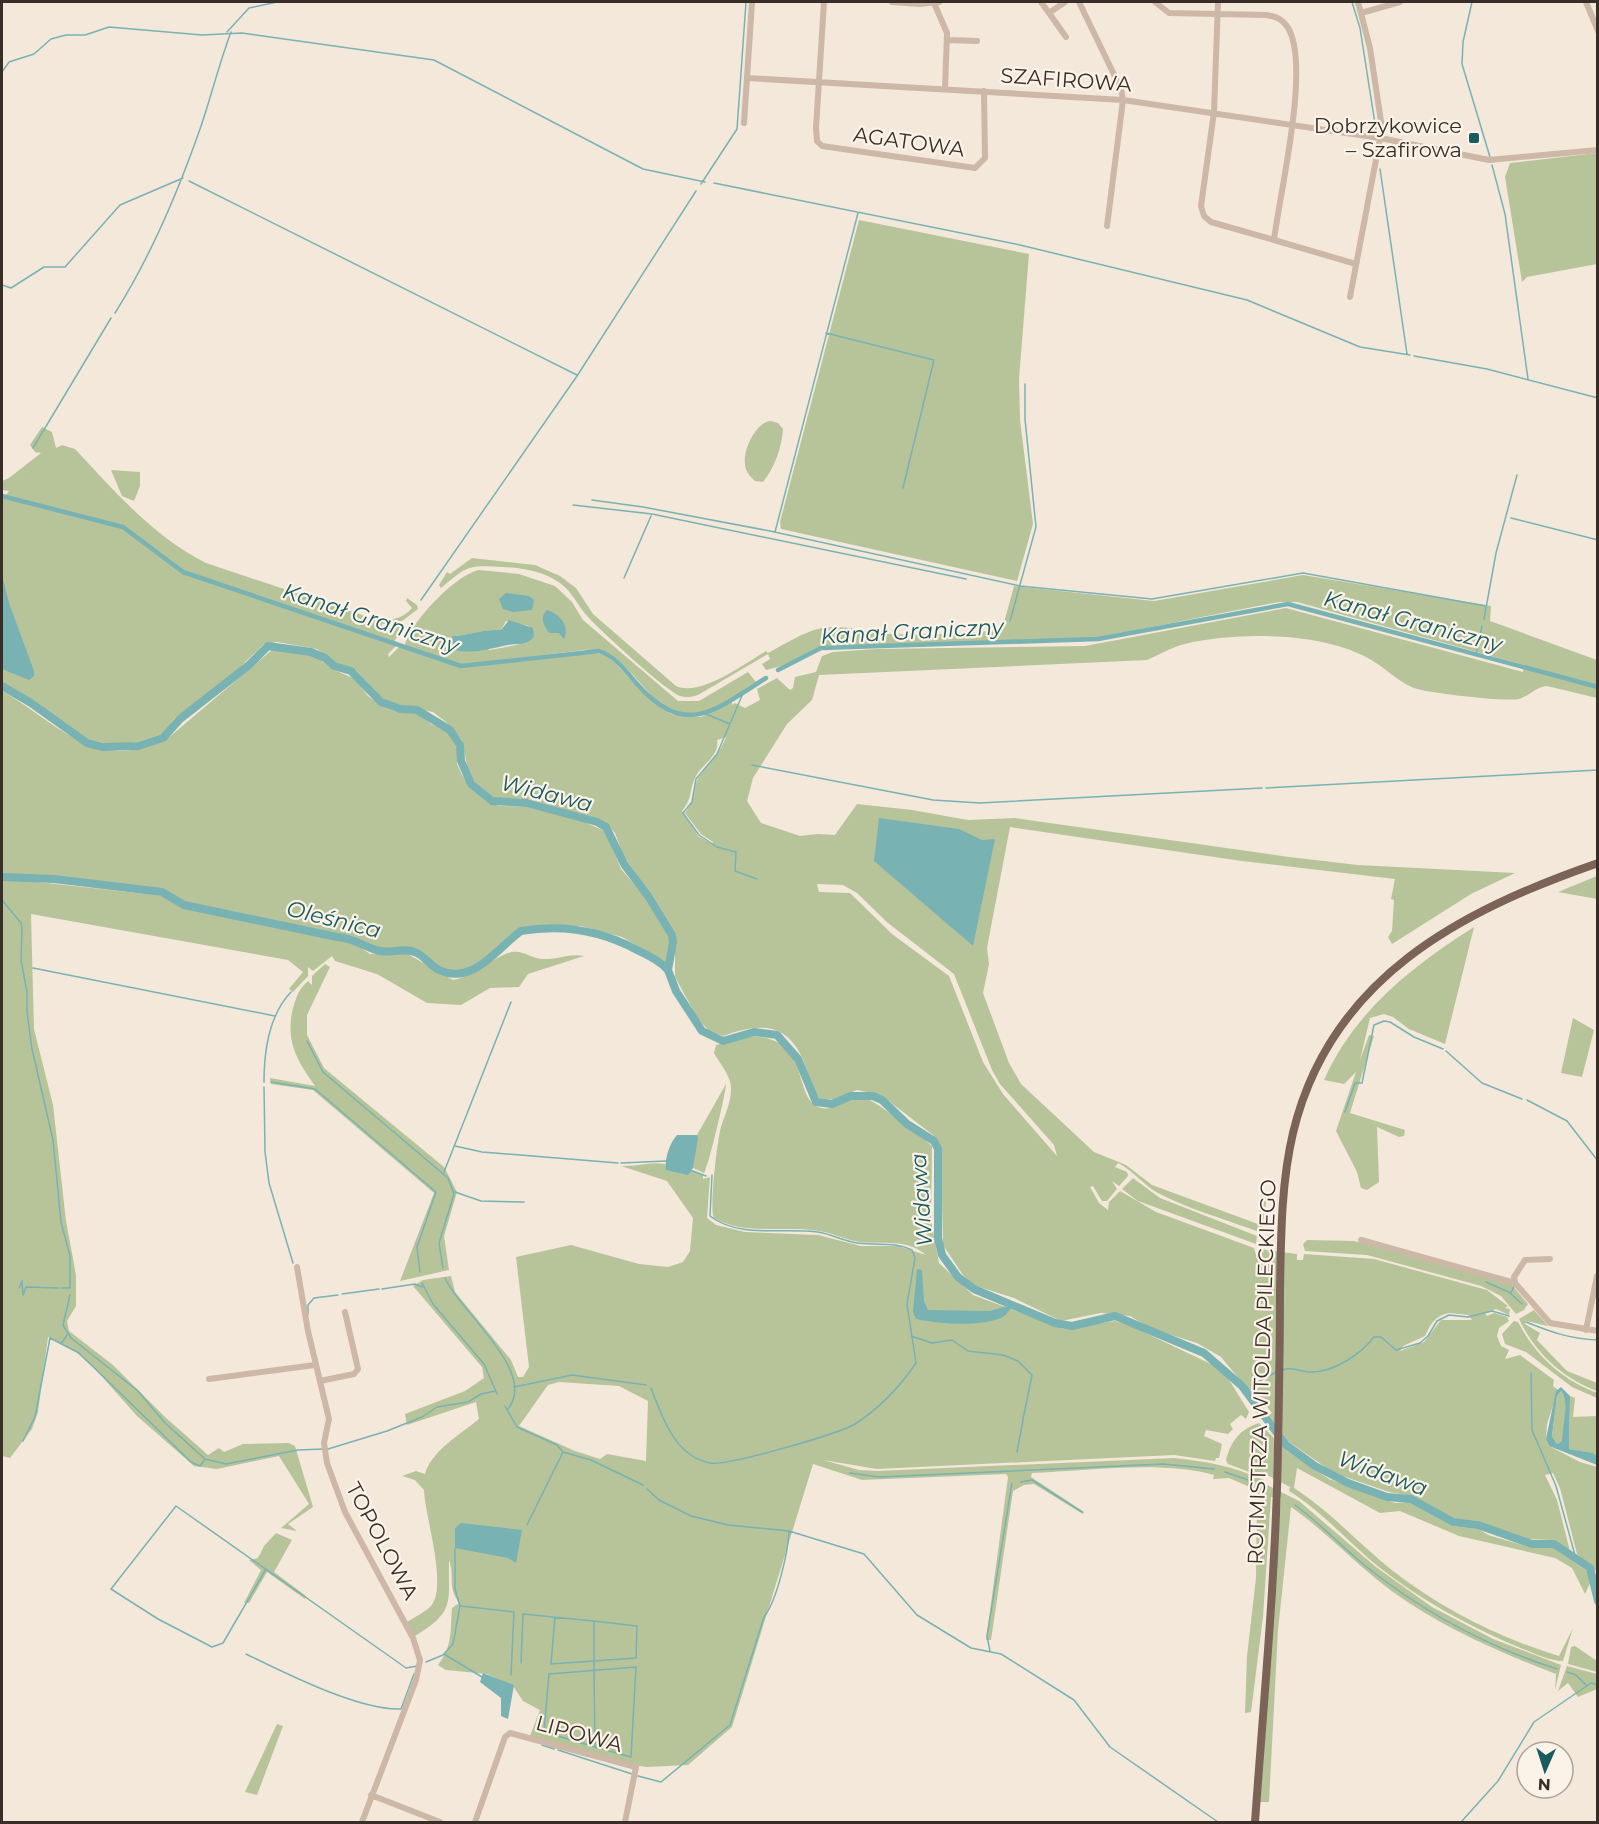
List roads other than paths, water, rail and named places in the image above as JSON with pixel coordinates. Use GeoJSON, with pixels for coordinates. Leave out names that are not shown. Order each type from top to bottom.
{"type":"FeatureCollection","features":[{"type":"Feature","properties":{"kind":"main road","name":"ROTMISTRZA WITOLDA PILECKIEGO"},"geometry":{"type":"LineString","coordinates":[[1255,1822],[1277,1497],[1281,1234],[1287,1166],[1300,1109],[1318,1067],[1349,1016],[1399,964],[1429,940],[1506,897],[1598,863]]}},
{"type":"Feature","properties":{"kind":"street"},"geometry":{"type":"LineString","coordinates":[[744,123],[752,2]]}},
{"type":"Feature","properties":{"kind":"street"},"geometry":{"type":"LineString","coordinates":[[818,82],[824,2]]}},
{"type":"Feature","properties":{"kind":"street"},"geometry":{"type":"LineString","coordinates":[[892,2],[936,2],[947,33],[945,88]]}},
{"type":"Feature","properties":{"kind":"street"},"geometry":{"type":"LineString","coordinates":[[1041,2],[1066,38]]}},
{"type":"Feature","properties":{"kind":"street"},"geometry":{"type":"LineString","coordinates":[[1049,13],[1065,2]]}},
{"type":"Feature","properties":{"kind":"street"},"geometry":{"type":"LineString","coordinates":[[1079,2],[1121,89],[1123,100],[1107,226]]}},
{"type":"Feature","properties":{"kind":"street"},"geometry":{"type":"LineString","coordinates":[[1155,2],[1169,13],[1273,16],[1287,25],[1291,34],[1298,84],[1274,240]]}},
{"type":"Feature","properties":{"kind":"street"},"geometry":{"type":"LineString","coordinates":[[1218,2],[1214,112],[1201,200],[1204,216],[1211,222],[1356,264]]}},
{"type":"Feature","properties":{"kind":"street"},"geometry":{"type":"LineString","coordinates":[[1350,297],[1382,128],[1371,52],[1358,2]]}},
{"type":"Feature","properties":{"kind":"street"},"geometry":{"type":"LineString","coordinates":[[1361,13],[1400,2]]}},
{"type":"Feature","properties":{"kind":"street"},"geometry":{"type":"LineString","coordinates":[[1586,2],[1598,31]]}},
{"type":"Feature","properties":{"kind":"street"},"geometry":{"type":"LineString","coordinates":[[947,39],[977,41]]}},
{"type":"Feature","properties":{"kind":"street","name":"SZAFIROWA"},"geometry":{"type":"LineString","coordinates":[[747,78],[1123,100],[1380,138],[1489,160],[1598,150]]}},
{"type":"Feature","properties":{"kind":"street","name":"AGATOWA"},"geometry":{"type":"LineString","coordinates":[[818,82],[816,135],[822,146],[975,168],[985,158],[984,92]]}},
{"type":"Feature","properties":{"kind":"street"},"geometry":{"type":"LineString","coordinates":[[1360,1240],[1515,1283]]}},
{"type":"Feature","properties":{"kind":"street"},"geometry":{"type":"LineString","coordinates":[[1550,1259],[1525,1260],[1514,1277],[1515,1283],[1550,1323],[1598,1331]]}},
{"type":"Feature","properties":{"kind":"street","name":"TOPOLOWA"},"geometry":{"type":"LineString","coordinates":[[297,1267],[315,1365],[330,1424],[324,1450],[345,1512],[396,1603],[420,1657],[416,1680],[362,1822]]}},
{"type":"Feature","properties":{"kind":"street"},"geometry":{"type":"LineString","coordinates":[[1586,1330],[1598,1276]]}},
{"type":"Feature","properties":{"kind":"street"},"geometry":{"type":"LineString","coordinates":[[320,1381],[354,1374],[358,1370],[345,1312]]}},
{"type":"Feature","properties":{"kind":"street"},"geometry":{"type":"LineString","coordinates":[[209,1379],[315,1365]]}},
{"type":"Feature","properties":{"kind":"street","name":"LIPOWA"},"geometry":{"type":"LineString","coordinates":[[475,1822],[506,1737],[510,1733],[636,1767],[625,1822]]}},
{"type":"Feature","properties":{"kind":"street"},"geometry":{"type":"LineString","coordinates":[[371,1795],[440,1822]]}},
{"type":"Feature","properties":{"kind":"water"},"geometry":{"type":"Polygon","coordinates":[[[2,575],[9,603],[34,671],[34,676],[29,680],[2,669],[2,575]]]}},
{"type":"Feature","properties":{"kind":"water"},"geometry":{"type":"Polygon","coordinates":[[[506,593],[529,596],[534,600],[532,610],[513,612],[503,609],[499,599],[506,593]]]}},
{"type":"Feature","properties":{"kind":"water"},"geometry":{"type":"Polygon","coordinates":[[[547,610],[556,614],[563,621],[566,630],[564,639],[559,633],[549,633],[545,627],[543,616],[547,610]]]}},
{"type":"Feature","properties":{"kind":"water"},"geometry":{"type":"Polygon","coordinates":[[[509,620],[533,628],[534,636],[525,643],[487,650],[459,651],[451,649],[447,644],[453,636],[501,630],[509,620]]]}},
{"type":"Feature","properties":{"kind":"water"},"geometry":{"type":"Polygon","coordinates":[[[879,818],[959,829],[982,840],[995,839],[973,946],[874,861],[879,818]]]}},
{"type":"Feature","properties":{"kind":"water"},"geometry":{"type":"Polygon","coordinates":[[[677,1135],[697,1135],[698,1138],[693,1168],[688,1175],[666,1170],[668,1151],[677,1135]]]}},
{"type":"Feature","properties":{"kind":"water"},"geometry":{"type":"Polygon","coordinates":[[[917,1269],[922,1270],[924,1301],[928,1310],[990,1311],[1014,1304],[1001,1318],[981,1323],[947,1323],[916,1319],[913,1312],[917,1269]]]}},
{"type":"Feature","properties":{"kind":"water"},"geometry":{"type":"Polygon","coordinates":[[[1561,1387],[1570,1396],[1569,1449],[1593,1453],[1597,1457],[1597,1465],[1549,1446],[1546,1439],[1556,1391],[1561,1387]],[[1561,1391],[1557,1396],[1552,1436],[1557,1444],[1562,1441],[1564,1395],[1561,1391]]]}},
{"type":"Feature","properties":{"kind":"water"},"geometry":{"type":"Polygon","coordinates":[[[461,1523],[522,1530],[516,1563],[508,1558],[455,1548],[455,1528],[461,1523]]]}},
{"type":"Feature","properties":{"kind":"water"},"geometry":{"type":"Polygon","coordinates":[[[483,1673],[514,1685],[508,1719],[501,1716],[501,1698],[480,1682],[483,1673]]]}},
{"type":"Feature","properties":{"kind":"waterway"},"geometry":{"type":"LineString","coordinates":[[227,32],[249,8],[277,2]]}},
{"type":"Feature","properties":{"kind":"waterway"},"geometry":{"type":"LineString","coordinates":[[701,184],[737,129],[746,2]]}},
{"type":"Feature","properties":{"kind":"waterway"},"geometry":{"type":"LineString","coordinates":[[1352,2],[1360,28],[1376,130]]}},
{"type":"Feature","properties":{"kind":"waterway"},"geometry":{"type":"LineString","coordinates":[[1472,2],[1463,42],[1462,64],[1490,157]]}},
{"type":"Feature","properties":{"kind":"waterway"},"geometry":{"type":"LineString","coordinates":[[2,72],[9,62],[34,54],[51,39],[66,35],[85,35],[109,27],[202,35],[242,33],[434,60],[643,169],[705,182]]}},
{"type":"Feature","properties":{"kind":"waterway"},"geometry":{"type":"LineString","coordinates":[[115,313],[152,246],[183,176],[231,32]]}},
{"type":"Feature","properties":{"kind":"waterway"},"geometry":{"type":"LineString","coordinates":[[1492,165],[1505,214],[1528,379]]}},
{"type":"Feature","properties":{"kind":"waterway"},"geometry":{"type":"LineString","coordinates":[[1380,169],[1407,354]]}},
{"type":"Feature","properties":{"kind":"waterway"},"geometry":{"type":"LineString","coordinates":[[2,285],[11,288],[44,267],[65,267],[120,205],[183,178]]}},
{"type":"Feature","properties":{"kind":"waterway"},"geometry":{"type":"LineString","coordinates":[[189,181],[577,375]]}},
{"type":"Feature","properties":{"kind":"waterway"},"geometry":{"type":"LineString","coordinates":[[714,183],[1020,245],[1247,300],[1360,347],[1410,355]]}},
{"type":"Feature","properties":{"kind":"waterway"},"geometry":{"type":"LineString","coordinates":[[421,600],[577,376],[696,191]]}},
{"type":"Feature","properties":{"kind":"waterway"},"geometry":{"type":"LineString","coordinates":[[775,532],[858,213]]}},
{"type":"Feature","properties":{"kind":"waterway"},"geometry":{"type":"LineString","coordinates":[[33,448],[111,318]]}},
{"type":"Feature","properties":{"kind":"waterway"},"geometry":{"type":"LineString","coordinates":[[826,333],[934,360],[903,488]]}},
{"type":"Feature","properties":{"kind":"waterway"},"geometry":{"type":"LineString","coordinates":[[1414,356],[1487,369],[1598,398]]}},
{"type":"Feature","properties":{"kind":"waterway"},"geometry":{"type":"LineString","coordinates":[[1010,621],[1036,527],[1025,419],[1025,384]]}},
{"type":"Feature","properties":{"kind":"waterway"},"geometry":{"type":"LineString","coordinates":[[1484,619],[1496,553],[1517,475]]}},
{"type":"Feature","properties":{"kind":"waterway","name":"Kanał Graniczny"},"geometry":{"type":"LineString","coordinates":[[2,496],[123,527],[183,572],[461,666],[599,651],[625,669],[655,701],[671,711],[686,715],[701,714],[716,708],[766,678]]}},
{"type":"Feature","properties":{"kind":"waterway"},"geometry":{"type":"LineString","coordinates":[[592,500],[643,507],[770,531],[1020,586],[1152,599],[1303,573],[1486,606]]}},
{"type":"Feature","properties":{"kind":"waterway"},"geometry":{"type":"LineString","coordinates":[[573,505],[652,514],[966,579]]}},
{"type":"Feature","properties":{"kind":"waterway"},"geometry":{"type":"LineString","coordinates":[[624,578],[651,516]]}},
{"type":"Feature","properties":{"kind":"waterway"},"geometry":{"type":"LineString","coordinates":[[1511,518],[1598,540]]}},
{"type":"Feature","properties":{"kind":"waterway","name":"Kanał Graniczny"},"geometry":{"type":"LineString","coordinates":[[778,670],[821,648],[1098,639],[1288,604],[1598,687]]}},
{"type":"Feature","properties":{"kind":"waterway"},"geometry":{"type":"LineString","coordinates":[[1476,654],[1482,626]]}},
{"type":"Feature","properties":{"kind":"waterway","name":"Widawa"},"geometry":{"type":"LineString","coordinates":[[2,686],[31,703],[87,743],[103,747],[138,746],[163,738],[180,719],[249,665],[268,646],[311,652],[325,658],[334,666],[351,671],[381,702],[400,709],[417,710],[450,730],[460,745],[461,761],[471,784],[492,801],[527,803],[597,822],[606,827],[624,864],[648,896],[672,935],[668,970],[676,991],[702,1031],[723,1041],[754,1032],[777,1035],[798,1059],[816,1102],[832,1104],[851,1096],[873,1096],[882,1100],[907,1124],[934,1141],[938,1149],[938,1238],[942,1255],[958,1277],[974,1289],[1055,1323],[1072,1326],[1115,1316],[1204,1353],[1242,1386],[1286,1445],[1315,1466],[1348,1483],[1387,1497],[1411,1499],[1453,1522],[1478,1525],[1532,1544],[1554,1544],[1590,1568],[1598,1601]]}},
{"type":"Feature","properties":{"kind":"waterway"},"geometry":{"type":"LineString","coordinates":[[744,691],[717,754],[696,779],[692,802],[683,813],[699,835],[717,847],[736,852],[735,871],[757,879]]}},
{"type":"Feature","properties":{"kind":"waterway"},"geometry":{"type":"LineString","coordinates":[[706,714],[730,724]]}},
{"type":"Feature","properties":{"kind":"waterway"},"geometry":{"type":"LineString","coordinates":[[752,765],[933,800],[980,803],[1262,788]]}},
{"type":"Feature","properties":{"kind":"waterway"},"geometry":{"type":"LineString","coordinates":[[1266,788],[1598,770]]}},
{"type":"Feature","properties":{"kind":"waterway","name":"Oleśnica"},"geometry":{"type":"LineString","coordinates":[[2,877],[54,879],[162,892],[184,905],[348,939],[381,951],[412,951],[439,970],[451,974],[463,973],[484,963],[521,931],[551,928],[595,933],[623,943],[650,957],[668,970]]}},
{"type":"Feature","properties":{"kind":"waterway"},"geometry":{"type":"LineString","coordinates":[[2,900],[21,923],[22,929],[21,960],[27,992],[32,1049],[53,1140],[61,1222],[70,1256],[70,1288],[61,1288]]}},
{"type":"Feature","properties":{"kind":"waterway"},"geometry":{"type":"LineString","coordinates":[[33,968],[275,1016]]}},
{"type":"Feature","properties":{"kind":"waterway"},"geometry":{"type":"LineString","coordinates":[[264,1082],[269,1034],[278,1012],[291,992]]}},
{"type":"Feature","properties":{"kind":"waterway"},"geometry":{"type":"LineString","coordinates":[[444,1172],[511,1002]]}},
{"type":"Feature","properties":{"kind":"waterway"},"geometry":{"type":"LineString","coordinates":[[1345,1112],[1355,1083],[1362,1083],[1374,1025],[1384,1021],[1390,1022],[1414,1037],[1443,1049]]}},
{"type":"Feature","properties":{"kind":"waterway"},"geometry":{"type":"LineString","coordinates":[[307,1041],[323,1072],[448,1178],[454,1194],[439,1243],[443,1268]]}},
{"type":"Feature","properties":{"kind":"waterway"},"geometry":{"type":"LineString","coordinates":[[1446,1051],[1482,1083],[1522,1099]]}},
{"type":"Feature","properties":{"kind":"waterway"},"geometry":{"type":"LineString","coordinates":[[271,1082],[315,1089],[436,1192],[417,1247],[420,1272]]}},
{"type":"Feature","properties":{"kind":"waterway"},"geometry":{"type":"LineString","coordinates":[[264,1087],[265,1152],[269,1183],[293,1263]]}},
{"type":"Feature","properties":{"kind":"waterway"},"geometry":{"type":"LineString","coordinates":[[1527,1100],[1567,1121],[1598,1161]]}},
{"type":"Feature","properties":{"kind":"waterway"},"geometry":{"type":"LineString","coordinates":[[455,1146],[482,1152],[618,1163]]}},
{"type":"Feature","properties":{"kind":"waterway"},"geometry":{"type":"LineString","coordinates":[[621,1163],[666,1161]]}},
{"type":"Feature","properties":{"kind":"waterway"},"geometry":{"type":"LineString","coordinates":[[690,1170],[706,1176]]}},
{"type":"Feature","properties":{"kind":"waterway"},"geometry":{"type":"LineString","coordinates":[[651,1388],[665,1422],[678,1444],[698,1459],[710,1463],[721,1463],[828,1435],[855,1424],[888,1397],[916,1363],[907,1304],[915,1258],[912,1250],[892,1245],[853,1242],[818,1232],[735,1228],[710,1216],[712,1175]]}},
{"type":"Feature","properties":{"kind":"waterway"},"geometry":{"type":"LineString","coordinates":[[455,1192],[481,1201],[524,1202]]}},
{"type":"Feature","properties":{"kind":"waterway"},"geometry":{"type":"LineString","coordinates":[[445,1278],[453,1292],[494,1342],[506,1361],[513,1378],[514,1395],[507,1410]]}},
{"type":"Feature","properties":{"kind":"waterway"},"geometry":{"type":"LineString","coordinates":[[19,1288],[22,1281],[23,1295],[26,1287],[58,1288]]}},
{"type":"Feature","properties":{"kind":"waterway"},"geometry":{"type":"LineString","coordinates":[[1486,1282],[1511,1293],[1514,1286]]}},
{"type":"Feature","properties":{"kind":"waterway"},"geometry":{"type":"LineString","coordinates":[[422,1283],[433,1304],[484,1364],[497,1394]]}},
{"type":"Feature","properties":{"kind":"waterway"},"geometry":{"type":"LineString","coordinates":[[382,1289],[415,1284],[422,1287]]}},
{"type":"Feature","properties":{"kind":"waterway"},"geometry":{"type":"LineString","coordinates":[[342,1294],[379,1289]]}},
{"type":"Feature","properties":{"kind":"waterway"},"geometry":{"type":"LineString","coordinates":[[1511,1294],[1522,1304]]}},
{"type":"Feature","properties":{"kind":"waterway"},"geometry":{"type":"LineString","coordinates":[[70,1295],[63,1325],[71,1338],[138,1391],[165,1423],[205,1459],[226,1464],[298,1450],[323,1449]]}},
{"type":"Feature","properties":{"kind":"waterway"},"geometry":{"type":"LineString","coordinates":[[308,1314],[308,1305],[314,1298],[338,1295]]}},
{"type":"Feature","properties":{"kind":"waterway"},"geometry":{"type":"LineString","coordinates":[[1283,1370],[1310,1372],[1337,1366],[1362,1350],[1374,1337],[1381,1337],[1396,1350],[1420,1343],[1428,1336],[1437,1321],[1449,1315],[1468,1317],[1492,1311],[1509,1316]]}},
{"type":"Feature","properties":{"kind":"waterway"},"geometry":{"type":"LineString","coordinates":[[1526,1322],[1561,1334],[1598,1340]]}},
{"type":"Feature","properties":{"kind":"waterway"},"geometry":{"type":"LineString","coordinates":[[61,1344],[67,1335]]}},
{"type":"Feature","properties":{"kind":"waterway"},"geometry":{"type":"LineString","coordinates":[[911,1336],[932,1343],[952,1340],[968,1351],[1003,1355],[1018,1361],[1032,1375],[1023,1419]]}},
{"type":"Feature","properties":{"kind":"waterway"},"geometry":{"type":"LineString","coordinates":[[23,1441],[35,1417],[50,1338],[79,1353],[191,1462],[200,1466],[205,1459]]}},
{"type":"Feature","properties":{"kind":"waterway"},"geometry":{"type":"LineString","coordinates":[[1249,1398],[1258,1382],[1276,1372]]}},
{"type":"Feature","properties":{"kind":"waterway"},"geometry":{"type":"LineString","coordinates":[[1531,1373],[1532,1430],[1556,1486],[1576,1559]]}},
{"type":"Feature","properties":{"kind":"waterway"},"geometry":{"type":"LineString","coordinates":[[514,1387],[572,1375],[646,1385]]}},
{"type":"Feature","properties":{"kind":"waterway"},"geometry":{"type":"LineString","coordinates":[[328,1449],[387,1431],[422,1417],[437,1407],[468,1402],[481,1394],[495,1391]]}},
{"type":"Feature","properties":{"kind":"waterway"},"geometry":{"type":"LineString","coordinates":[[505,1406],[517,1427],[557,1445],[563,1452]]}},
{"type":"Feature","properties":{"kind":"waterway"},"geometry":{"type":"LineString","coordinates":[[1017,1452],[1023,1420]]}},
{"type":"Feature","properties":{"kind":"waterway"},"geometry":{"type":"LineString","coordinates":[[527,1525],[563,1452],[591,1460],[643,1485]]}},
{"type":"Feature","properties":{"kind":"waterway"},"geometry":{"type":"LineString","coordinates":[[850,1473],[879,1477],[1163,1464],[1214,1469]]}},
{"type":"Feature","properties":{"kind":"waterway"},"geometry":{"type":"LineString","coordinates":[[1225,1472],[1254,1482]]}},
{"type":"Feature","properties":{"kind":"waterway"},"geometry":{"type":"LineString","coordinates":[[1021,1482],[1032,1480],[1082,1512]]}},
{"type":"Feature","properties":{"kind":"waterway"},"geometry":{"type":"LineString","coordinates":[[990,1651],[987,1636],[1012,1483]]}},
{"type":"Feature","properties":{"kind":"waterway"},"geometry":{"type":"LineString","coordinates":[[647,1489],[659,1500],[691,1516],[728,1525],[789,1531],[864,1554],[917,1615],[971,1648],[1001,1654],[1074,1700],[1110,1747],[1218,1822]]}},
{"type":"Feature","properties":{"kind":"waterway"},"geometry":{"type":"LineString","coordinates":[[1295,1505],[1368,1568],[1412,1600],[1482,1639],[1557,1669]]}},
{"type":"Feature","properties":{"kind":"waterway"},"geometry":{"type":"LineString","coordinates":[[266,1569],[223,1643],[212,1647],[158,1619],[111,1589],[176,1506],[399,1663],[406,1668],[417,1666]]}},
{"type":"Feature","properties":{"kind":"waterway"},"geometry":{"type":"LineString","coordinates":[[638,1776],[661,1782],[730,1725],[764,1617],[777,1588],[789,1531]]}},
{"type":"Feature","properties":{"kind":"waterway"},"geometry":{"type":"LineString","coordinates":[[426,1662],[443,1655],[453,1644],[460,1606],[455,1589],[455,1548]]}},
{"type":"Feature","properties":{"kind":"waterway"},"geometry":{"type":"LineString","coordinates":[[461,1606],[514,1612],[511,1675]]}},
{"type":"Feature","properties":{"kind":"waterway"},"geometry":{"type":"LineString","coordinates":[[521,1663],[523,1614],[593,1621]]}},
{"type":"Feature","properties":{"kind":"waterway"},"geometry":{"type":"LineString","coordinates":[[555,1617],[551,1664],[636,1658],[637,1626],[594,1621],[594,1671],[595,1747],[631,1757],[636,1667],[549,1674],[544,1732],[595,1747]]}},
{"type":"Feature","properties":{"kind":"waterway"},"geometry":{"type":"LineString","coordinates":[[246,1654],[323,1689],[365,1704],[384,1708],[401,1709],[414,1674]]}},
{"type":"Feature","properties":{"kind":"waterway"},"geometry":{"type":"LineString","coordinates":[[444,1654],[482,1677]]}},
{"type":"Feature","properties":{"kind":"waterway"},"geometry":{"type":"LineString","coordinates":[[1567,1672],[1576,1675],[1586,1685]]}},
{"type":"Feature","properties":{"kind":"waterway"},"geometry":{"type":"LineString","coordinates":[[1461,1822],[1498,1781],[1534,1722],[1591,1683],[1598,1685]]}},
{"type":"Feature","properties":{"kind":"waterway"},"geometry":{"type":"LineString","coordinates":[[542,1745],[554,1749]]}},
{"type":"Feature","properties":{"kind":"waterway"},"geometry":{"type":"LineString","coordinates":[[558,1750],[632,1774]]}},
{"type":"Feature","properties":{"kind":"place","name":"Dobrzykowice – Szafirowa"},"geometry":{"type":"Point","coordinates":[1474,138]}}]}
